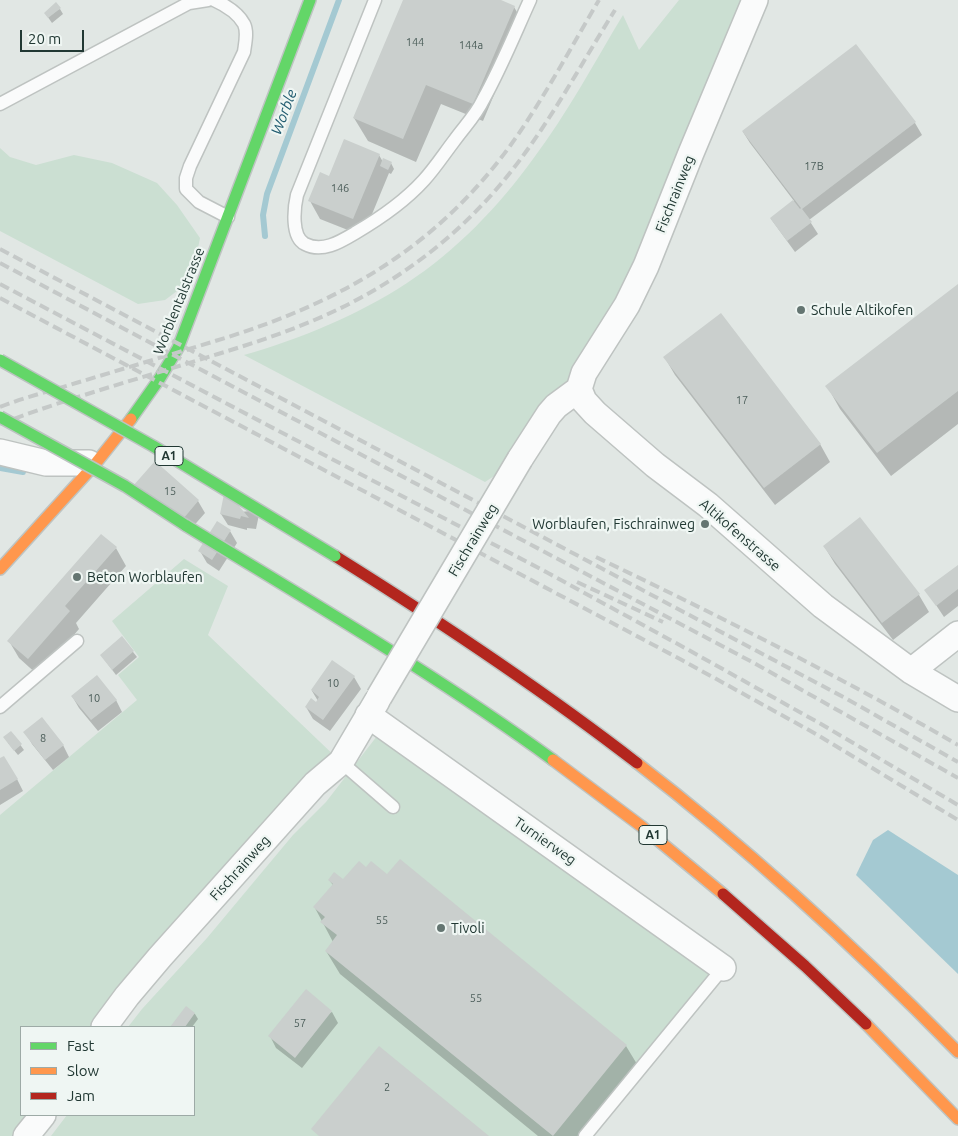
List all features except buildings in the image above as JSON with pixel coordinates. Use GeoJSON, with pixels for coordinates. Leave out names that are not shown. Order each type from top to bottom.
{"type":"FeatureCollection","features":[{"type":"Feature","properties":{"kind":"main road","name":"Worblentalstrasse"},"geometry":{"type":"LineString","coordinates":[[0,569],[130,420],[161,378],[178,348],[310,0]]}},
{"type":"Feature","properties":{"kind":"main road","name":"A1"},"geometry":{"type":"LineString","coordinates":[[0,360],[162,451],[335,556],[450,628],[555,701],[644,769],[786,887],[877,970],[958,1052]]}},
{"type":"Feature","properties":{"kind":"main road","name":"A1"},"geometry":{"type":"LineString","coordinates":[[0,417],[125,486],[184,525],[424,671],[526,740],[663,843],[756,921],[806,966],[958,1119]]}},
{"type":"Feature","properties":{"kind":"street","name":"Fischrainweg"},"geometry":{"type":"LineString","coordinates":[[105,1026],[160,957],[315,784],[340,762],[520,459],[549,414],[556,406],[579,389],[584,373],[627,306],[646,266],[755,0]]}},
{"type":"Feature","properties":{"kind":"street","name":"Altikofenstrasse"},"geometry":{"type":"LineString","coordinates":[[579,389],[588,406],[655,465],[708,505],[823,606],[911,671],[958,699]]}},
{"type":"Feature","properties":{"kind":"street"},"geometry":{"type":"LineString","coordinates":[[0,452],[46,463],[94,463]]}},
{"type":"Feature","properties":{"kind":"street"},"geometry":{"type":"LineString","coordinates":[[911,671],[958,634]]}},
{"type":"Feature","properties":{"kind":"street","name":"Turnierweg"},"geometry":{"type":"LineString","coordinates":[[373,706],[723,968]]}},
{"type":"Feature","properties":{"kind":"street"},"geometry":{"type":"LineString","coordinates":[[26,1136],[42,1116]]}},
{"type":"Feature","properties":{"kind":"lane"},"geometry":{"type":"LineString","coordinates":[[0,104],[189,3],[208,0]]}},
{"type":"Feature","properties":{"kind":"lane"},"geometry":{"type":"LineString","coordinates":[[214,0],[230,8],[244,25],[246,35],[244,52],[190,166],[186,178],[186,189],[199,202],[228,217]]}},
{"type":"Feature","properties":{"kind":"lane"},"geometry":{"type":"LineString","coordinates":[[375,0],[297,194],[296,233],[302,243],[309,246],[337,244],[383,215],[425,179],[484,100],[530,0]]}},
{"type":"Feature","properties":{"kind":"lane"},"geometry":{"type":"LineString","coordinates":[[0,707],[77,641]]}},
{"type":"Feature","properties":{"kind":"lane"},"geometry":{"type":"LineString","coordinates":[[340,762],[393,808]]}},
{"type":"Feature","properties":{"kind":"lane"},"geometry":{"type":"LineString","coordinates":[[585,1136],[723,968]]}},
{"type":"Feature","properties":{"kind":"green space"},"geometry":{"type":"Polygon","coordinates":[[[679,0],[755,0],[646,266],[520,459],[485,482],[244,355],[286,342],[349,316],[388,295],[443,257],[476,227],[520,177],[569,106],[623,15],[639,50],[679,0]]]}},
{"type":"Feature","properties":{"kind":"green space"},"geometry":{"type":"Polygon","coordinates":[[[0,148],[10,157],[36,165],[74,155],[112,163],[157,183],[177,205],[200,238],[196,258],[185,285],[165,300],[138,304],[0,231],[0,148]]]}},
{"type":"Feature","properties":{"kind":"green space"},"geometry":{"type":"Polygon","coordinates":[[[184,559],[228,586],[208,635],[341,762],[105,1026],[20,1026],[20,1116],[42,1116],[26,1136],[0,1136],[0,815],[137,700],[118,675],[139,657],[112,621],[184,559]]]}},
{"type":"Feature","properties":{"kind":"green space","name":"Tivoli"},"geometry":{"type":"Polygon","coordinates":[[[384,727],[723,968],[581,1136],[51,1136],[66,1116],[195,1116],[195,1026],[129,1026],[207,938],[293,835],[326,802],[384,727]]]}},
{"type":"Feature","properties":{"kind":"water"},"geometry":{"type":"Polygon","coordinates":[[[888,830],[958,875],[958,974],[856,875],[873,840],[888,830]]]}},
{"type":"Feature","properties":{"kind":"waterway","name":"Worble"},"geometry":{"type":"LineString","coordinates":[[265,236],[263,215],[267,194],[339,0]]}},
{"type":"Feature","properties":{"kind":"waterway","name":"Worble"},"geometry":{"type":"LineString","coordinates":[[0,468],[23,472]]}},
{"type":"Feature","properties":{"kind":"railway"},"geometry":{"type":"LineString","coordinates":[[0,407],[268,323],[309,307],[348,288],[384,266],[451,213],[481,182],[510,146],[534,111],[599,0]]}},
{"type":"Feature","properties":{"kind":"railway"},"geometry":{"type":"LineString","coordinates":[[0,424],[81,396],[292,329],[345,306],[400,274],[453,233],[500,185],[532,144],[615,10]]}},
{"type":"Feature","properties":{"kind":"railway"},"geometry":{"type":"LineString","coordinates":[[0,249],[847,699],[958,762]]}},
{"type":"Feature","properties":{"kind":"railway"},"geometry":{"type":"LineString","coordinates":[[0,263],[754,663],[958,778]]}},
{"type":"Feature","properties":{"kind":"railway"},"geometry":{"type":"LineString","coordinates":[[0,284],[548,573],[821,724],[958,805]]}},
{"type":"Feature","properties":{"kind":"railway"},"geometry":{"type":"LineString","coordinates":[[0,298],[680,659],[816,734],[958,820]]}},
{"type":"Feature","properties":{"kind":"railway"},"geometry":{"type":"LineString","coordinates":[[596,557],[779,648],[869,695],[958,745]]}},
{"type":"Feature","properties":{"kind":"railway"},"geometry":{"type":"LineString","coordinates":[[577,582],[663,622]]}},
{"type":"Feature","properties":{"kind":"traffic: fast"},"geometry":{"type":"LineString","coordinates":[[131,419],[160,378],[178,348],[310,0]]}},
{"type":"Feature","properties":{"kind":"traffic: fast"},"geometry":{"type":"LineString","coordinates":[[0,360],[153,446],[335,556]]}},
{"type":"Feature","properties":{"kind":"traffic: fast"},"geometry":{"type":"LineString","coordinates":[[0,417],[125,486],[185,525]]}},
{"type":"Feature","properties":{"kind":"traffic: fast"},"geometry":{"type":"LineString","coordinates":[[185,525],[417,668],[553,760]]}},
{"type":"Feature","properties":{"kind":"traffic: slow"},"geometry":{"type":"LineString","coordinates":[[0,569],[96,463],[131,419]]}},
{"type":"Feature","properties":{"kind":"traffic: slow"},"geometry":{"type":"LineString","coordinates":[[553,760],[641,826],[723,894]]}},
{"type":"Feature","properties":{"kind":"traffic: slow"},"geometry":{"type":"LineString","coordinates":[[637,763],[721,831],[842,938],[958,1052]]}},
{"type":"Feature","properties":{"kind":"traffic: slow"},"geometry":{"type":"LineString","coordinates":[[866,1024],[958,1119]]}},
{"type":"Feature","properties":{"kind":"traffic: jam"},"geometry":{"type":"LineString","coordinates":[[335,556],[489,656],[564,708],[637,763]]}},
{"type":"Feature","properties":{"kind":"traffic: jam"},"geometry":{"type":"LineString","coordinates":[[723,894],[805,966],[866,1024]]}},
{"type":"Feature","properties":{"kind":"place","name":"Schule Altikofen"},"geometry":{"type":"Point","coordinates":[801,310]}},
{"type":"Feature","properties":{"kind":"place","name":"Worblaufen, Fischrainweg"},"geometry":{"type":"Point","coordinates":[705,524]}},
{"type":"Feature","properties":{"kind":"place","name":"Beton Worblaufen"},"geometry":{"type":"Point","coordinates":[77,577]}},
{"type":"Feature","properties":{"kind":"place","name":"Tivoli"},"geometry":{"type":"Point","coordinates":[441,928]}}]}
